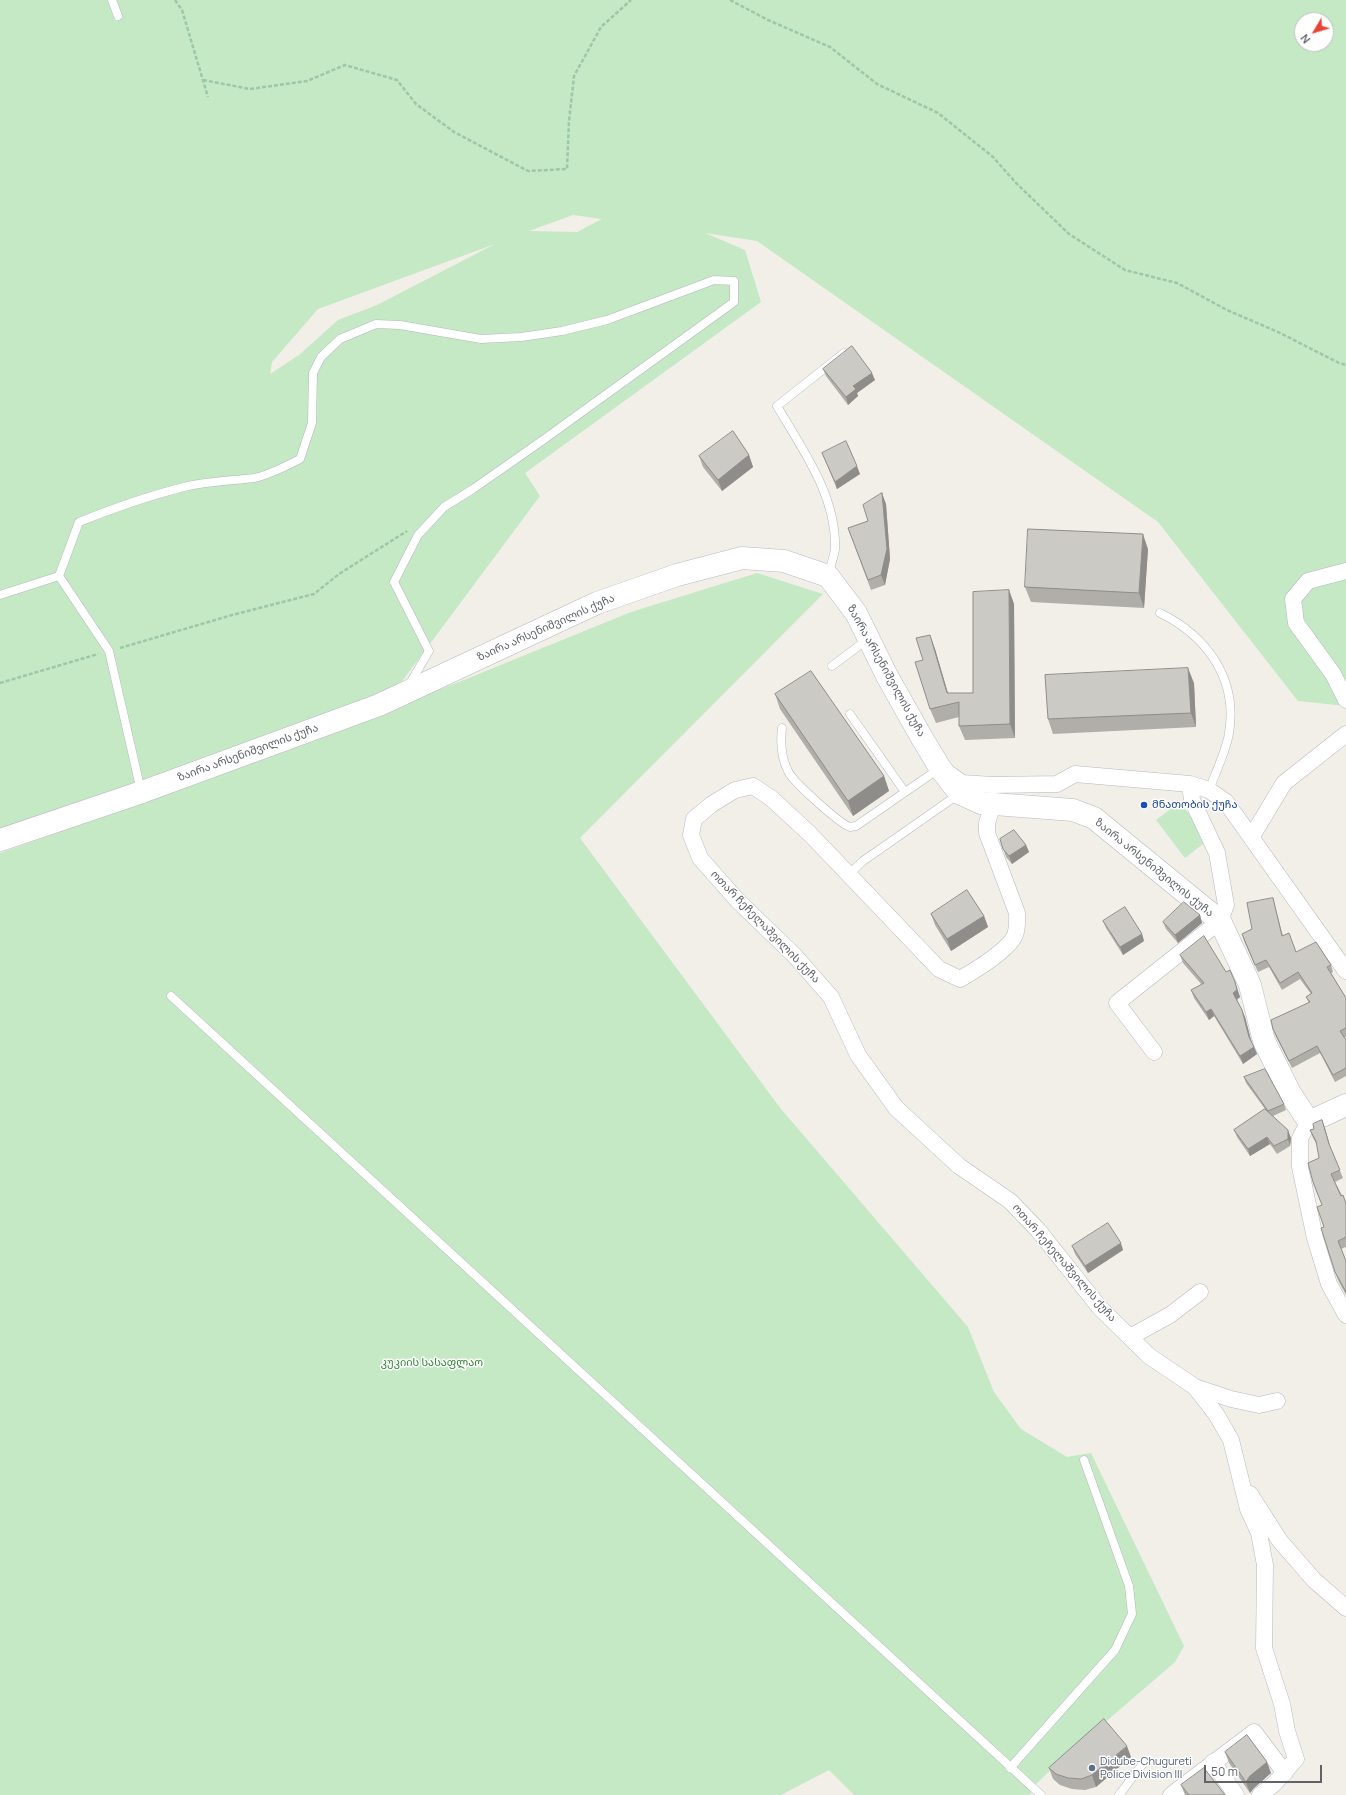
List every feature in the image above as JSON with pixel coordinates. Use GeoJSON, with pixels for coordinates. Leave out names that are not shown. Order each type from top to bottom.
{"type":"FeatureCollection","features":[{"type":"Feature","properties":{"kind":"street","name":"ზაირა არსენიშვილის ქუჩა"},"geometry":{"type":"LineString","coordinates":[[0,840],[142,792],[364,711],[597,603],[676,575],[742,558],[784,561],[828,576],[856,613],[887,676],[940,768],[959,793],[981,803],[993,795],[1073,810],[1094,818],[1220,921],[1250,985],[1264,1041],[1290,1093],[1309,1122]]}},
{"type":"Feature","properties":{"kind":"street"},"geometry":{"type":"LineString","coordinates":[[1346,571],[1308,582],[1293,599],[1296,623],[1333,674],[1346,700]]}},
{"type":"Feature","properties":{"kind":"street"},"geometry":{"type":"LineString","coordinates":[[1252,836],[1284,783],[1346,734]]}},
{"type":"Feature","properties":{"kind":"street"},"geometry":{"type":"LineString","coordinates":[[940,768],[962,783],[993,795],[1057,784],[1075,774],[1190,784],[1209,790],[1226,802],[1252,836],[1346,972]]}},
{"type":"Feature","properties":{"kind":"street"},"geometry":{"type":"LineString","coordinates":[[1154,1052],[1117,1003],[1220,921],[1226,905],[1217,853],[1192,800],[1190,784]]}},
{"type":"Feature","properties":{"kind":"street","name":"ოთარ ჩეჩელაშვილის ქუჩა"},"geometry":{"type":"LineString","coordinates":[[993,795],[987,823],[987,833],[1017,913],[1018,923],[1015,936],[998,953],[984,966],[960,979],[939,969],[849,874],[776,803],[752,786],[735,790],[712,804],[694,820],[691,835],[700,858],[737,900],[794,955],[831,997],[858,1055],[896,1108],[959,1166],[1010,1201],[1038,1230],[1100,1308],[1149,1356],[1195,1388],[1216,1414],[1231,1440],[1243,1483],[1248,1509],[1259,1533],[1265,1565],[1264,1648],[1282,1704],[1287,1731],[1296,1759],[1285,1773],[1260,1795]]}},
{"type":"Feature","properties":{"kind":"street"},"geometry":{"type":"LineString","coordinates":[[1346,1105],[1309,1122],[1300,1138],[1300,1167],[1315,1238],[1329,1284],[1346,1315]]}},
{"type":"Feature","properties":{"kind":"street"},"geometry":{"type":"LineString","coordinates":[[1130,1337],[1170,1316],[1200,1292]]}},
{"type":"Feature","properties":{"kind":"street"},"geometry":{"type":"LineString","coordinates":[[1195,1388],[1231,1399],[1259,1405],[1277,1401]]}},
{"type":"Feature","properties":{"kind":"street","name":"ოთარ ჩეჩელაშვილის ქუჩა"},"geometry":{"type":"LineString","coordinates":[[1243,1483],[1280,1541],[1314,1580],[1346,1608]]}},
{"type":"Feature","properties":{"kind":"street"},"geometry":{"type":"LineString","coordinates":[[1171,1795],[1254,1732],[1285,1773]]}},
{"type":"Feature","properties":{"kind":"street"},"geometry":{"type":"LineString","coordinates":[[1213,1762],[1236,1795]]}},
{"type":"Feature","properties":{"kind":"lane"},"geometry":{"type":"LineString","coordinates":[[112,0],[118,16]]}},
{"type":"Feature","properties":{"kind":"lane"},"geometry":{"type":"LineString","coordinates":[[58,576],[79,522],[133,501],[186,487],[225,480],[256,478],[281,469],[300,459],[312,423],[313,374],[321,357],[340,339],[376,324],[400,324],[481,339],[521,337],[562,331],[608,320],[714,280],[734,281],[734,302],[544,440],[473,490],[444,507],[418,535],[394,582],[429,650],[404,693]]}},
{"type":"Feature","properties":{"kind":"lane"},"geometry":{"type":"LineString","coordinates":[[828,576],[835,549],[833,527],[827,501],[813,466],[777,406],[844,353]]}},
{"type":"Feature","properties":{"kind":"lane"},"geometry":{"type":"LineString","coordinates":[[58,576],[109,651],[142,792]]}},
{"type":"Feature","properties":{"kind":"lane"},"geometry":{"type":"LineString","coordinates":[[0,595],[58,576]]}},
{"type":"Feature","properties":{"kind":"lane"},"geometry":{"type":"LineString","coordinates":[[1160,613],[1176,620],[1214,657],[1223,675],[1230,700],[1229,733],[1209,790]]}},
{"type":"Feature","properties":{"kind":"lane"},"geometry":{"type":"LineString","coordinates":[[832,666],[868,639]]}},
{"type":"Feature","properties":{"kind":"lane"},"geometry":{"type":"LineString","coordinates":[[850,714],[905,792]]}},
{"type":"Feature","properties":{"kind":"lane"},"geometry":{"type":"LineString","coordinates":[[782,728],[780,745],[782,757],[788,773],[844,825],[850,827],[856,826],[940,768]]}},
{"type":"Feature","properties":{"kind":"lane"},"geometry":{"type":"LineString","coordinates":[[849,874],[863,861],[959,793]]}},
{"type":"Feature","properties":{"kind":"lane"},"geometry":{"type":"LineString","coordinates":[[171,996],[1041,1795]]}},
{"type":"Feature","properties":{"kind":"lane"},"geometry":{"type":"LineString","coordinates":[[1010,1768],[1115,1650],[1132,1614],[1129,1586],[1084,1460]]}},
{"type":"Feature","properties":{"kind":"lane"},"geometry":{"type":"LineString","coordinates":[[1119,1795],[1145,1762]]}},
{"type":"Feature","properties":{"kind":"path"},"geometry":{"type":"LineString","coordinates":[[175,0],[182,10],[208,97]]}},
{"type":"Feature","properties":{"kind":"path"},"geometry":{"type":"LineString","coordinates":[[203,80],[250,89],[307,82],[345,65],[397,80],[416,104],[454,132],[528,171],[567,169],[569,120],[574,76],[601,27],[631,0]]}},
{"type":"Feature","properties":{"kind":"path"},"geometry":{"type":"LineString","coordinates":[[730,0],[768,20],[830,47],[877,84],[938,113],[992,157],[1016,183],[1069,234],[1125,270],[1177,283],[1227,310],[1278,332],[1338,364],[1346,365]]}},
{"type":"Feature","properties":{"kind":"path"},"geometry":{"type":"LineString","coordinates":[[0,684],[109,651],[314,594],[339,574],[411,528]]}},
{"type":"Feature","properties":{"kind":"green space"},"geometry":{"type":"Polygon","coordinates":[[[0,0],[1346,0],[1346,706],[1298,701],[1158,522],[757,241],[705,233],[745,250],[761,302],[525,473],[540,496],[391,696],[0,830],[0,0]],[[573,215],[529,231],[577,232],[602,219],[573,215]],[[495,244],[318,309],[272,362],[270,374],[299,355],[338,320],[377,305],[495,244]]]}},
{"type":"Feature","properties":{"kind":"green space","name":"კუკიის სასაფლაო"},"geometry":{"type":"Polygon","coordinates":[[[757,573],[823,594],[580,838],[781,1109],[968,1327],[994,1392],[1021,1429],[1067,1457],[1091,1453],[1184,1646],[1175,1662],[1059,1762],[1033,1787],[1030,1795],[854,1795],[829,1770],[781,1795],[0,1795],[0,853],[166,794],[464,680],[631,612],[757,573]]]}},
{"type":"Feature","properties":{"kind":"green space"},"geometry":{"type":"Polygon","coordinates":[[[1180,802],[1208,840],[1185,858],[1156,820],[1180,802]]]}},
{"type":"Feature","properties":{"kind":"building"},"geometry":{"type":"Polygon","coordinates":[[[852,346],[872,373],[853,386],[856,389],[846,397],[823,369],[852,346]]]}},
{"type":"Feature","properties":{"kind":"building"},"geometry":{"type":"Polygon","coordinates":[[[733,431],[749,455],[718,480],[699,456],[733,431]]]}},
{"type":"Feature","properties":{"kind":"building"},"geometry":{"type":"Polygon","coordinates":[[[846,441],[857,466],[835,482],[822,453],[846,441]]]}},
{"type":"Feature","properties":{"kind":"building"},"geometry":{"type":"Polygon","coordinates":[[[882,493],[887,549],[881,575],[868,580],[848,528],[868,521],[863,505],[882,493]]]}},
{"type":"Feature","properties":{"kind":"building"},"geometry":{"type":"Polygon","coordinates":[[[1028,529],[1143,534],[1139,593],[1025,587],[1028,529]]]}},
{"type":"Feature","properties":{"kind":"building"},"geometry":{"type":"Polygon","coordinates":[[[1009,590],[1010,724],[959,726],[959,702],[930,709],[915,662],[923,660],[916,638],[930,635],[947,693],[973,693],[973,592],[1009,590]]]}},
{"type":"Feature","properties":{"kind":"building"},"geometry":{"type":"Polygon","coordinates":[[[1188,668],[1191,713],[1048,719],[1045,675],[1188,668]]]}},
{"type":"Feature","properties":{"kind":"building"},"geometry":{"type":"Polygon","coordinates":[[[811,671],[884,776],[848,801],[775,694],[811,671]]]}},
{"type":"Feature","properties":{"kind":"building"},"geometry":{"type":"Polygon","coordinates":[[[1014,830],[1026,845],[1009,856],[1003,849],[1000,839],[1014,830]]]}},
{"type":"Feature","properties":{"kind":"building"},"geometry":{"type":"Polygon","coordinates":[[[967,890],[984,916],[947,939],[931,914],[967,890]]]}},
{"type":"Feature","properties":{"kind":"building"},"geometry":{"type":"Polygon","coordinates":[[[1273,898],[1282,936],[1289,933],[1296,952],[1316,942],[1331,965],[1327,967],[1346,998],[1346,1028],[1340,1031],[1346,1040],[1346,1068],[1333,1075],[1317,1046],[1289,1061],[1273,1029],[1271,1020],[1310,1002],[1306,997],[1312,993],[1298,972],[1280,983],[1266,960],[1255,965],[1242,934],[1252,929],[1247,903],[1273,898]]]}},
{"type":"Feature","properties":{"kind":"building"},"geometry":{"type":"Polygon","coordinates":[[[1184,902],[1200,915],[1175,935],[1163,922],[1184,902]]]}},
{"type":"Feature","properties":{"kind":"building"},"geometry":{"type":"Polygon","coordinates":[[[1125,907],[1142,934],[1120,947],[1103,921],[1125,907]]]}},
{"type":"Feature","properties":{"kind":"building"},"geometry":{"type":"Polygon","coordinates":[[[1204,936],[1226,972],[1230,970],[1235,982],[1237,990],[1233,993],[1242,1010],[1249,1037],[1254,1047],[1240,1056],[1211,1009],[1206,1012],[1191,990],[1204,983],[1180,955],[1204,936]]]}},
{"type":"Feature","properties":{"kind":"building"},"geometry":{"type":"Polygon","coordinates":[[[1265,1069],[1284,1104],[1268,1111],[1244,1077],[1265,1069]]]}},
{"type":"Feature","properties":{"kind":"building"},"geometry":{"type":"Polygon","coordinates":[[[1265,1109],[1288,1130],[1288,1139],[1274,1146],[1267,1137],[1248,1149],[1234,1130],[1265,1109]]]}},
{"type":"Feature","properties":{"kind":"building"},"geometry":{"type":"Polygon","coordinates":[[[1322,1120],[1329,1144],[1340,1170],[1331,1174],[1341,1196],[1343,1195],[1346,1204],[1346,1237],[1338,1241],[1346,1261],[1346,1292],[1335,1272],[1321,1228],[1324,1227],[1317,1207],[1322,1205],[1313,1182],[1308,1163],[1319,1158],[1316,1141],[1310,1130],[1314,1129],[1313,1124],[1322,1120]]]}},
{"type":"Feature","properties":{"kind":"building"},"geometry":{"type":"Polygon","coordinates":[[[1108,1223],[1121,1243],[1085,1266],[1072,1246],[1108,1223]]]}},
{"type":"Feature","properties":{"kind":"building"},"geometry":{"type":"Polygon","coordinates":[[[1104,1719],[1127,1746],[1092,1775],[1081,1779],[1068,1778],[1056,1774],[1049,1768],[1104,1719]]]}},
{"type":"Feature","properties":{"kind":"building"},"geometry":{"type":"Polygon","coordinates":[[[1247,1735],[1267,1762],[1250,1776],[1246,1782],[1225,1752],[1247,1735]]]}},
{"type":"Feature","properties":{"kind":"building"},"geometry":{"type":"Polygon","coordinates":[[[1204,1768],[1225,1795],[1189,1795],[1181,1785],[1204,1768]]]}},
{"type":"Feature","properties":{"kind":"place","name":"მნათობის ქუჩა"},"geometry":{"type":"Point","coordinates":[1144,805]}},
{"type":"Feature","properties":{"kind":"place","name":"Didube-Chugureti Police Division III"},"geometry":{"type":"Point","coordinates":[1092,1768]}}]}
